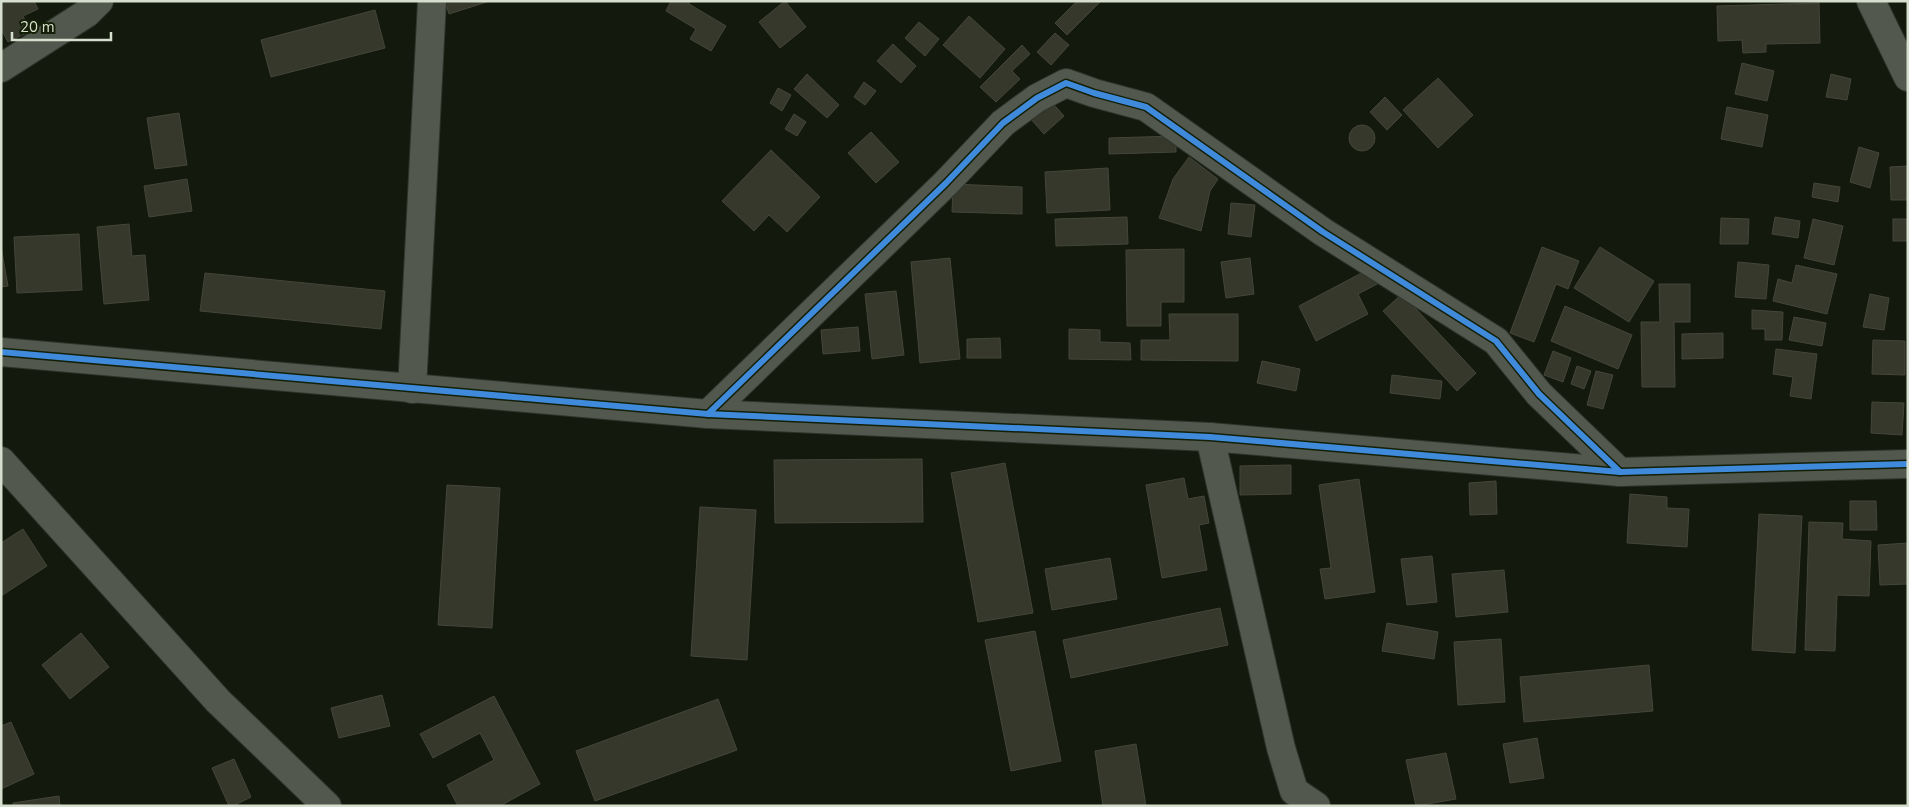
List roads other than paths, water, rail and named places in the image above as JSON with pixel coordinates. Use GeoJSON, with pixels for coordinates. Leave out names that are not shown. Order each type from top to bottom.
{"type":"FeatureCollection","features":[{"type":"Feature","properties":{"kind":"street"},"geometry":{"type":"LineString","coordinates":[[1,68],[86,14],[99,1]]}},
{"type":"Feature","properties":{"kind":"street"},"geometry":{"type":"LineString","coordinates":[[412,389],[432,1]]}},
{"type":"Feature","properties":{"kind":"street"},"geometry":{"type":"LineString","coordinates":[[1871,1],[1908,77]]}},
{"type":"Feature","properties":{"kind":"street"},"geometry":{"type":"LineString","coordinates":[[708,414],[946,183],[1003,123],[1037,98],[1066,83],[1094,93],[1146,107],[1323,232],[1496,341],[1540,394],[1620,472]]}},
{"type":"Feature","properties":{"kind":"street"},"geometry":{"type":"LineString","coordinates":[[1,352],[708,414],[1210,437],[1620,472],[1908,464]]}},
{"type":"Feature","properties":{"kind":"street"},"geometry":{"type":"LineString","coordinates":[[1210,437],[1281,748],[1294,790],[1316,806]]}},
{"type":"Feature","properties":{"kind":"street"},"geometry":{"type":"LineString","coordinates":[[1,461],[218,701],[328,806]]}}]}
